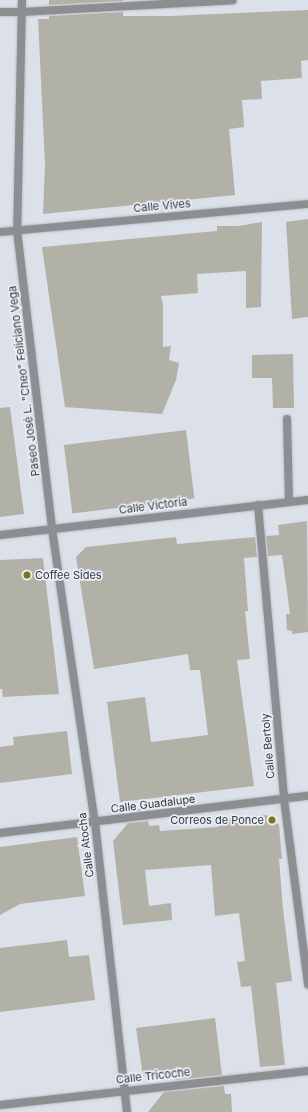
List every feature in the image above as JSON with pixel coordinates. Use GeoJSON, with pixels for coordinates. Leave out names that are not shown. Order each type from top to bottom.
{"type":"FeatureCollection","features":[{"type":"Feature","properties":{"kind":"street","name":"Paseo José L. \"Cheo\" Feliciano Vega"},"geometry":{"type":"LineString","coordinates":[[22,0],[17,230],[52,529]]}},
{"type":"Feature","properties":{"kind":"street"},"geometry":{"type":"LineString","coordinates":[[0,12],[234,0]]}},
{"type":"Feature","properties":{"kind":"street","name":"Calle Vives"},"geometry":{"type":"LineString","coordinates":[[0,232],[308,204]]}},
{"type":"Feature","properties":{"kind":"street"},"geometry":{"type":"LineString","coordinates":[[287,419],[289,502]]}},
{"type":"Feature","properties":{"kind":"street","name":"Calle Victoria"},"geometry":{"type":"LineString","coordinates":[[0,535],[308,500]]}},
{"type":"Feature","properties":{"kind":"street","name":"Calle Bertoly"},"geometry":{"type":"LineString","coordinates":[[258,505],[284,799],[308,984]]}},
{"type":"Feature","properties":{"kind":"street","name":"Calle Atocha"},"geometry":{"type":"LineString","coordinates":[[52,529],[95,822],[127,1112]]}},
{"type":"Feature","properties":{"kind":"street","name":"Calle Guadalupe"},"geometry":{"type":"LineString","coordinates":[[0,833],[308,796]]}},
{"type":"Feature","properties":{"kind":"street","name":"Calle Tricoche"},"geometry":{"type":"LineString","coordinates":[[0,1105],[308,1071]]}},
{"type":"Feature","properties":{"kind":"building"},"geometry":{"type":"Polygon","coordinates":[[[49,0],[123,0],[123,1],[49,5],[49,0]]]}},
{"type":"Feature","properties":{"kind":"building"},"geometry":{"type":"Polygon","coordinates":[[[308,10],[308,60],[301,61],[302,78],[261,81],[262,99],[242,100],[244,127],[229,129],[235,195],[43,214],[45,164],[38,19],[49,19],[49,16],[123,12],[123,16],[170,16],[308,10]]]}},
{"type":"Feature","properties":{"kind":"building"},"geometry":{"type":"Polygon","coordinates":[[[308,219],[308,317],[292,319],[286,222],[308,219]]]}},
{"type":"Feature","properties":{"kind":"building"},"geometry":{"type":"Polygon","coordinates":[[[262,222],[261,307],[246,308],[246,271],[197,274],[198,293],[161,296],[163,305],[163,347],[171,346],[169,360],[179,363],[176,380],[162,414],[65,407],[42,247],[217,231],[217,226],[238,226],[262,222]]]}},
{"type":"Feature","properties":{"kind":"building"},"geometry":{"type":"Polygon","coordinates":[[[293,354],[294,408],[273,408],[272,378],[252,378],[252,355],[293,354]]]}},
{"type":"Feature","properties":{"kind":"building"},"geometry":{"type":"Polygon","coordinates":[[[10,407],[24,514],[0,517],[0,408],[10,407]]]}},
{"type":"Feature","properties":{"kind":"building"},"geometry":{"type":"Polygon","coordinates":[[[186,430],[194,498],[72,513],[64,445],[186,430]]]}},
{"type":"Feature","properties":{"kind":"building"},"geometry":{"type":"Polygon","coordinates":[[[307,521],[308,632],[292,634],[292,631],[287,630],[286,614],[290,614],[282,555],[268,556],[266,536],[279,535],[278,525],[307,521]]]}},
{"type":"Feature","properties":{"kind":"building"},"geometry":{"type":"Polygon","coordinates":[[[176,537],[177,544],[255,537],[257,557],[244,558],[248,611],[245,611],[250,659],[237,660],[254,786],[120,802],[107,702],[145,697],[151,742],[208,735],[200,670],[190,670],[188,654],[94,669],[76,557],[86,547],[176,537]]]}},
{"type":"Feature","properties":{"kind":"building"},"geometry":{"type":"Polygon","coordinates":[[[43,558],[59,694],[3,697],[2,689],[0,689],[0,560],[43,558]]]}},
{"type":"Feature","properties":{"kind":"building"},"geometry":{"type":"Polygon","coordinates":[[[67,731],[72,774],[0,783],[0,747],[14,745],[13,737],[67,731]]]}},
{"type":"Feature","properties":{"kind":"building"},"geometry":{"type":"Polygon","coordinates":[[[146,800],[147,810],[137,811],[146,800]]]}},
{"type":"Feature","properties":{"kind":"building"},"geometry":{"type":"Polygon","coordinates":[[[266,815],[279,825],[282,859],[279,859],[283,909],[292,981],[276,983],[285,1065],[260,1067],[251,986],[241,987],[237,962],[245,961],[239,913],[215,916],[211,865],[145,870],[149,906],[171,903],[172,920],[123,925],[113,841],[128,823],[148,821],[149,826],[159,825],[160,831],[218,827],[217,820],[266,815]]]}},
{"type":"Feature","properties":{"kind":"building"},"geometry":{"type":"Polygon","coordinates":[[[77,837],[85,896],[20,904],[0,915],[0,847],[77,837]]]}},
{"type":"Feature","properties":{"kind":"building"},"geometry":{"type":"Polygon","coordinates":[[[67,940],[69,957],[89,955],[95,1000],[0,1012],[0,948],[67,940]]]}},
{"type":"Feature","properties":{"kind":"building"},"geometry":{"type":"Polygon","coordinates":[[[215,1018],[222,1075],[175,1080],[182,1072],[143,1076],[136,1028],[215,1018]]]}},
{"type":"Feature","properties":{"kind":"building"},"geometry":{"type":"Polygon","coordinates":[[[224,1086],[225,1094],[231,1094],[232,1112],[148,1112],[164,1092],[224,1086]]]}},
{"type":"Feature","properties":{"kind":"place","name":"Coffee Sides"},"geometry":{"type":"Point","coordinates":[27,575]}},
{"type":"Feature","properties":{"kind":"place","name":"Correos de Ponce"},"geometry":{"type":"Point","coordinates":[272,820]}}]}
